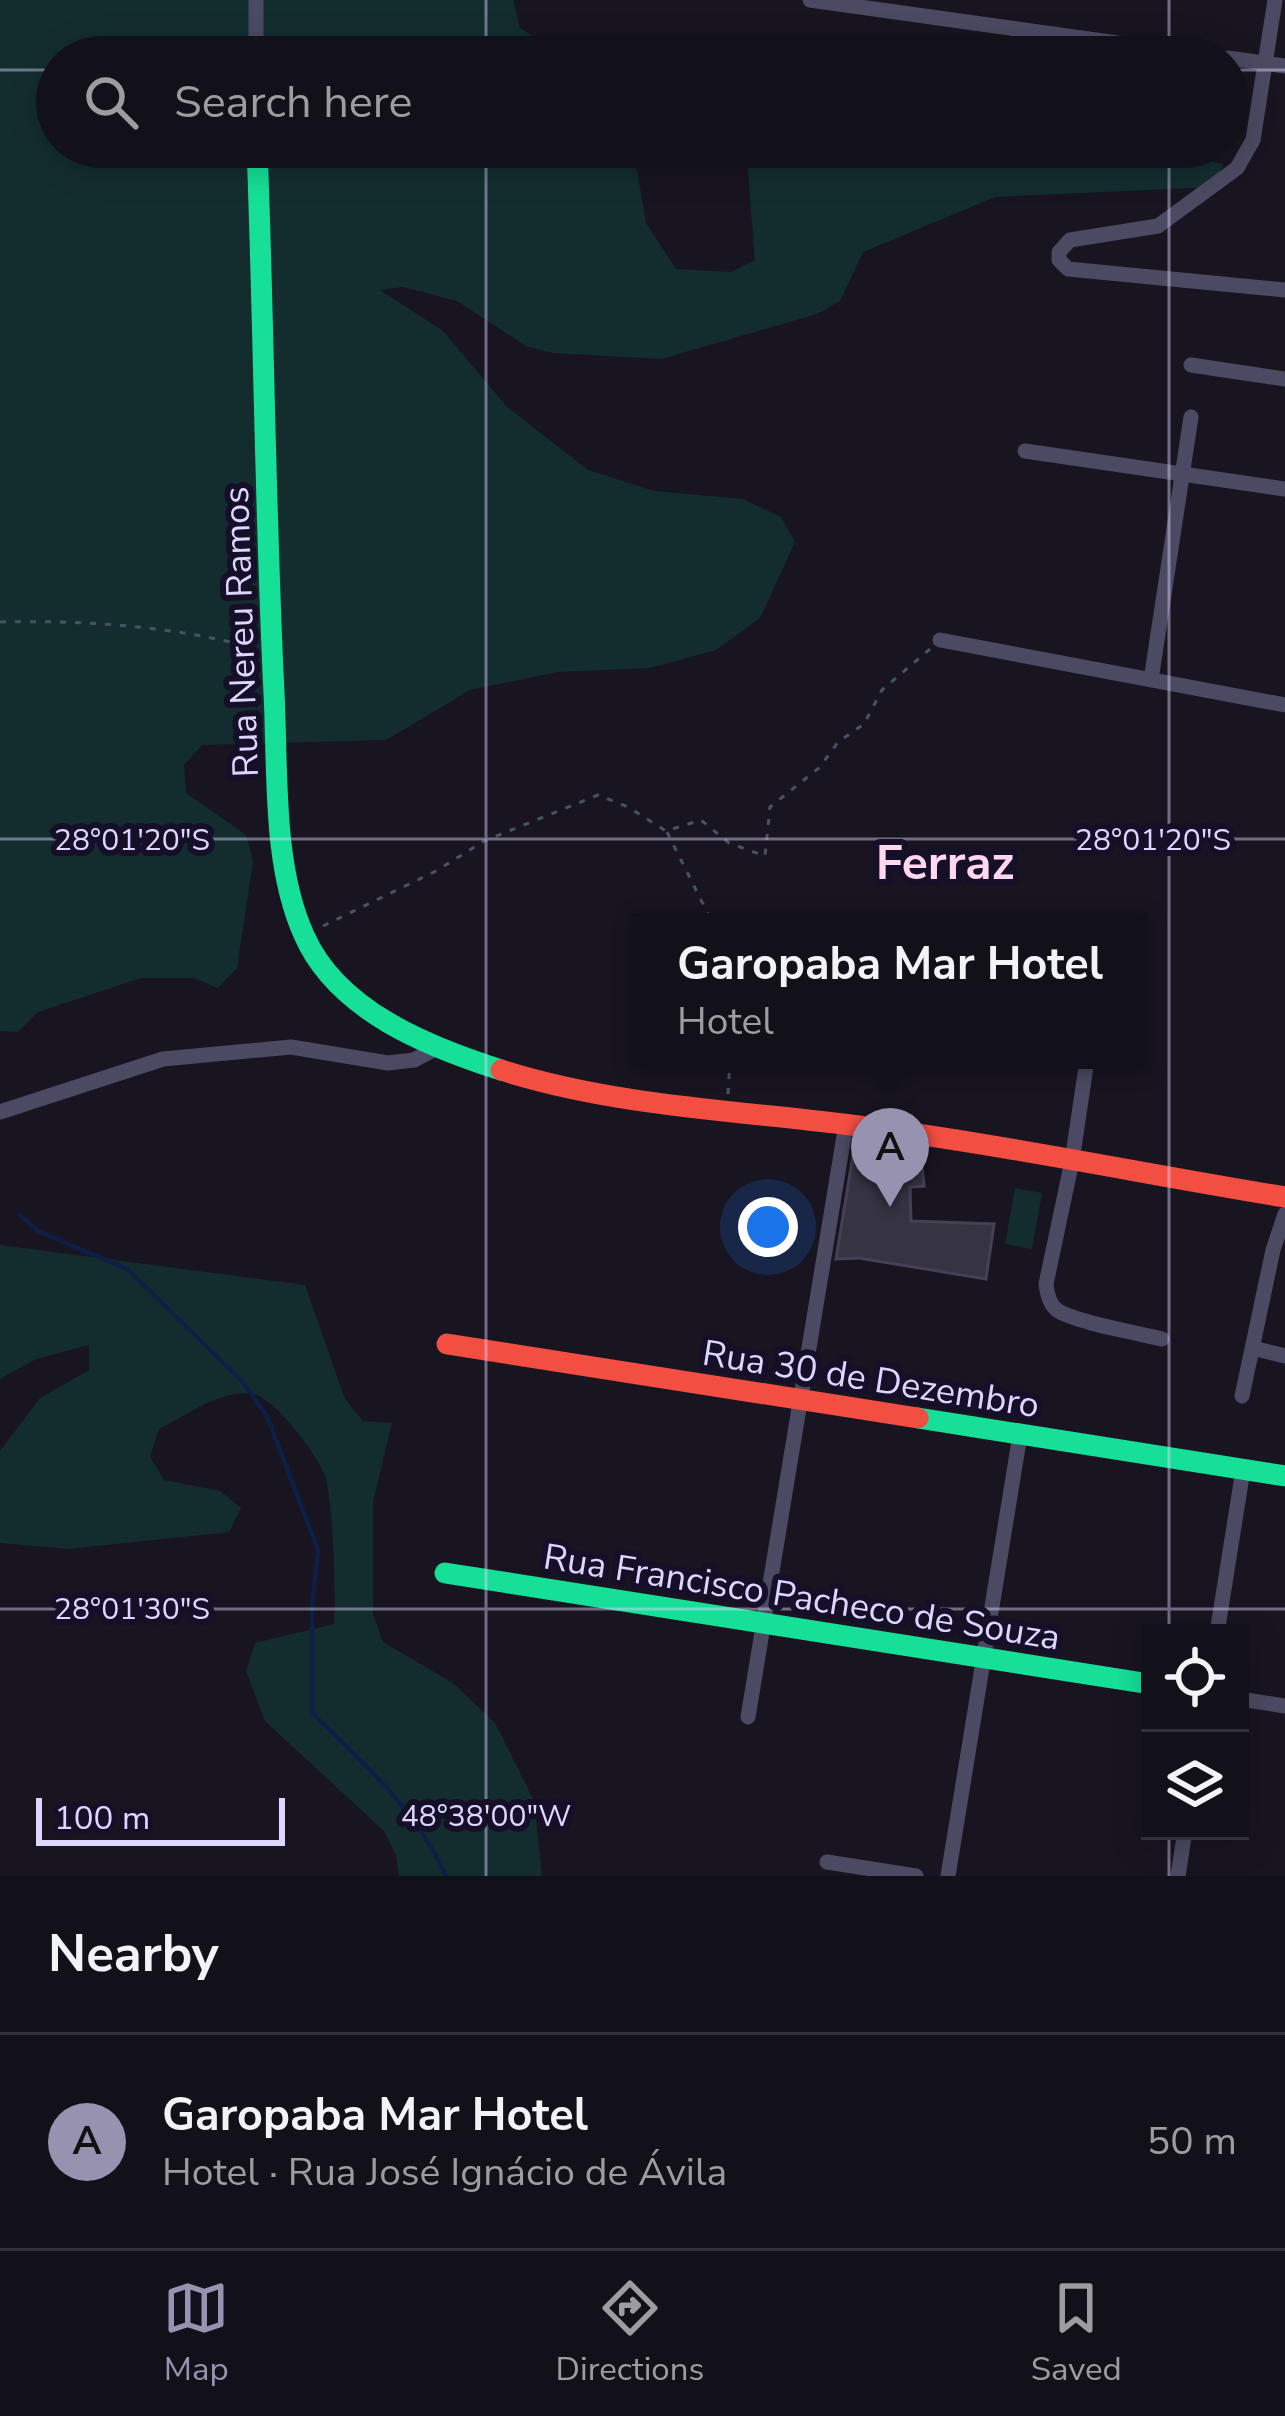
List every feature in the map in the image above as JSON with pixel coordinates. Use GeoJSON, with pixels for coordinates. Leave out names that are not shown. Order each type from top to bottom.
{"type":"FeatureCollection","features":[{"type":"Feature","properties":{"kind":"street"},"geometry":{"type":"LineString","coordinates":[[256,0],[256,36]]}},
{"type":"Feature","properties":{"kind":"street"},"geometry":{"type":"LineString","coordinates":[[810,0],[1068,36]]}},
{"type":"Feature","properties":{"kind":"street"},"geometry":{"type":"LineString","coordinates":[[1249,147],[1275,0]]}},
{"type":"Feature","properties":{"kind":"street"},"geometry":{"type":"LineString","coordinates":[[1249,61],[1285,66]]}},
{"type":"Feature","properties":{"kind":"street","name":"Rua Nereu Ramos"},"geometry":{"type":"LineString","coordinates":[[258,168],[281,854],[304,936],[317,959],[351,995],[435,1049],[539,1082],[608,1097],[846,1124],[1285,1197]]}},
{"type":"Feature","properties":{"kind":"street"},"geometry":{"type":"LineString","coordinates":[[1237,168],[1158,226],[1070,239],[1059,252],[1068,269],[1285,290]]}},
{"type":"Feature","properties":{"kind":"street"},"geometry":{"type":"LineString","coordinates":[[1191,365],[1285,379]]}},
{"type":"Feature","properties":{"kind":"street"},"geometry":{"type":"LineString","coordinates":[[1151,680],[1191,417]]}},
{"type":"Feature","properties":{"kind":"street"},"geometry":{"type":"LineString","coordinates":[[1025,451],[1285,489]]}},
{"type":"Feature","properties":{"kind":"street"},"geometry":{"type":"LineString","coordinates":[[940,640],[1285,704]]}},
{"type":"Feature","properties":{"kind":"street"},"geometry":{"type":"LineString","coordinates":[[0,1112],[163,1059],[211,1052],[291,1047],[388,1063],[414,1060],[435,1049]]}},
{"type":"Feature","properties":{"kind":"street"},"geometry":{"type":"LineString","coordinates":[[1086,1069],[1046,1283],[1048,1298],[1058,1310],[1162,1339]]}},
{"type":"Feature","properties":{"kind":"street"},"geometry":{"type":"LineString","coordinates":[[748,1717],[846,1124]]}},
{"type":"Feature","properties":{"kind":"street"},"geometry":{"type":"LineString","coordinates":[[1242,1396],[1285,1214]]}},
{"type":"Feature","properties":{"kind":"street","name":"Rua 30 de Dezembro"},"geometry":{"type":"LineString","coordinates":[[446,1344],[1285,1476]]}},
{"type":"Feature","properties":{"kind":"street"},"geometry":{"type":"LineString","coordinates":[[1253,1348],[1285,1356]]}},
{"type":"Feature","properties":{"kind":"street"},"geometry":{"type":"LineString","coordinates":[[948,1876],[1020,1435]]}},
{"type":"Feature","properties":{"kind":"street"},"geometry":{"type":"LineString","coordinates":[[1218,1624],[1244,1470]]}},
{"type":"Feature","properties":{"kind":"street","name":"Rua Francisco Pacheco de Souza"},"geometry":{"type":"LineString","coordinates":[[445,1573],[1141,1683]]}},
{"type":"Feature","properties":{"kind":"street"},"geometry":{"type":"LineString","coordinates":[[1249,1700],[1285,1706]]}},
{"type":"Feature","properties":{"kind":"street"},"geometry":{"type":"LineString","coordinates":[[1178,1876],[1184,1840]]}},
{"type":"Feature","properties":{"kind":"street"},"geometry":{"type":"LineString","coordinates":[[827,1862],[916,1876]]}},
{"type":"Feature","properties":{"kind":"path"},"geometry":{"type":"LineString","coordinates":[[0,622],[67,621],[142,629],[213,638],[274,653]]}},
{"type":"Feature","properties":{"kind":"path"},"geometry":{"type":"LineString","coordinates":[[666,831],[701,820],[729,843],[765,856],[770,807],[820,767],[838,742],[864,724],[882,690],[940,640]]}},
{"type":"Feature","properties":{"kind":"path"},"geometry":{"type":"LineString","coordinates":[[304,936],[415,882],[484,841],[598,795],[666,831],[707,913]]}},
{"type":"Feature","properties":{"kind":"path"},"geometry":{"type":"LineString","coordinates":[[728,1111],[730,1069]]}},
{"type":"Feature","properties":{"kind":"green space"},"geometry":{"type":"Polygon","coordinates":[[[0,0],[513,0],[520,28],[533,36],[36,36],[36,168],[637,168],[646,223],[676,269],[731,272],[755,260],[748,168],[1221,168],[1214,187],[995,197],[863,252],[840,301],[817,314],[661,359],[553,353],[526,346],[457,301],[403,287],[380,290],[443,331],[507,407],[588,470],[654,491],[743,499],[781,517],[795,542],[760,618],[716,650],[650,668],[558,672],[470,690],[386,740],[202,745],[184,765],[186,793],[246,835],[253,861],[237,968],[218,988],[194,978],[141,978],[38,1012],[18,1032],[0,1031],[0,0]]]}},
{"type":"Feature","properties":{"kind":"green space"},"geometry":{"type":"Polygon","coordinates":[[[1015,1188],[1042,1193],[1032,1249],[1005,1244],[1015,1188]]]}},
{"type":"Feature","properties":{"kind":"green space"},"geometry":{"type":"Polygon","coordinates":[[[0,1245],[305,1285],[345,1399],[363,1421],[392,1423],[373,1502],[373,1614],[383,1642],[453,1683],[495,1723],[534,1801],[542,1876],[399,1876],[396,1855],[384,1831],[265,1721],[246,1671],[255,1643],[334,1624],[335,1593],[325,1476],[294,1428],[262,1398],[229,1395],[193,1410],[159,1429],[150,1457],[164,1480],[220,1491],[241,1508],[229,1532],[68,1549],[0,1543],[0,1451],[40,1398],[89,1370],[89,1345],[36,1359],[0,1379],[0,1245]]]}},
{"type":"Feature","properties":{"kind":"building"},"geometry":{"type":"Polygon","coordinates":[[[854,1149],[921,1157],[924,1186],[910,1187],[911,1221],[994,1224],[986,1279],[859,1258],[836,1259],[854,1149]]]}},
{"type":"Feature","properties":{"kind":"waterway"},"geometry":{"type":"LineString","coordinates":[[20,1215],[38,1231],[127,1269],[242,1381],[267,1416],[318,1550],[312,1608],[312,1713],[404,1808],[446,1876]]}},
{"type":"Feature","properties":{"kind":"traffic: fast"},"geometry":{"type":"LineString","coordinates":[[258,168],[277,785],[286,878],[294,908],[319,962],[362,1005],[416,1037],[501,1070]]}},
{"type":"Feature","properties":{"kind":"traffic: fast"},"geometry":{"type":"LineString","coordinates":[[918,1418],[1285,1476]]}},
{"type":"Feature","properties":{"kind":"traffic: fast"},"geometry":{"type":"LineString","coordinates":[[445,1573],[1141,1683]]}},
{"type":"Feature","properties":{"kind":"traffic: jam"},"geometry":{"type":"LineString","coordinates":[[501,1070],[628,1099],[898,1131],[1285,1197]]}},
{"type":"Feature","properties":{"kind":"traffic: jam"},"geometry":{"type":"LineString","coordinates":[[447,1344],[918,1418]]}},
{"type":"Feature","properties":{"kind":"place","name":"Garopaba Mar Hotel"},"geometry":{"type":"Point","coordinates":[890,1207]}},
{"type":"Feature","properties":{"kind":"district","name":"Ferraz"},"geometry":{"type":"Point","coordinates":[945,862]}}]}
